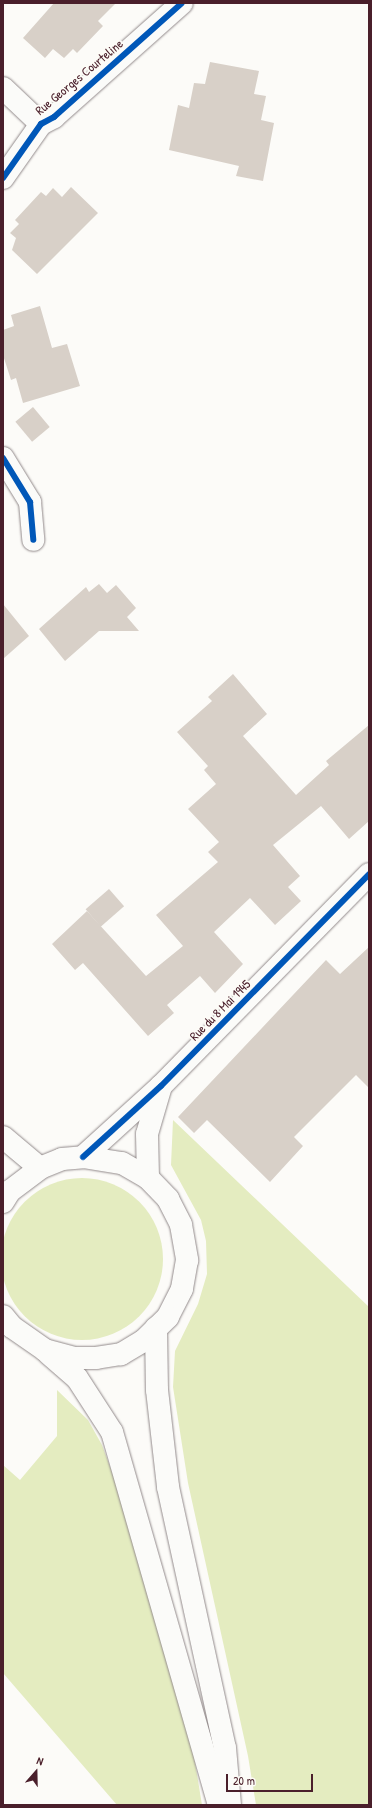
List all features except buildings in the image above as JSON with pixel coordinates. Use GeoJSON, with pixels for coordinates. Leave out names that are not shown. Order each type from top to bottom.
{"type":"FeatureCollection","features":[{"type":"Feature","properties":{"kind":"main road","name":"Rue Georges Courteline"},"geometry":{"type":"LineString","coordinates":[[3,178],[41,124],[54,117],[182,3]]}},
{"type":"Feature","properties":{"kind":"main road"},"geometry":{"type":"LineString","coordinates":[[3,88],[41,124]]}},
{"type":"Feature","properties":{"kind":"main road"},"geometry":{"type":"LineString","coordinates":[[3,458],[30,502],[33,540]]}},
{"type":"Feature","properties":{"kind":"main road","name":"Rue du 8 Mai 1945"},"geometry":{"type":"LineString","coordinates":[[83,1157],[162,1086],[369,874]]}},
{"type":"Feature","properties":{"kind":"main road","name":"Rue du 8 Mai 1945"},"geometry":{"type":"LineString","coordinates":[[148,1178],[147,1134],[162,1086]]}},
{"type":"Feature","properties":{"kind":"main road"},"geometry":{"type":"LineString","coordinates":[[3,1137],[40,1168]]}},
{"type":"Feature","properties":{"kind":"main road"},"geometry":{"type":"LineString","coordinates":[[3,1202],[10,1191],[40,1168],[62,1160],[83,1157],[122,1163],[148,1178],[168,1199],[181,1225],[187,1260],[182,1289],[168,1316],[143,1341],[121,1354],[96,1358],[74,1358],[39,1346],[3,1338]]}},
{"type":"Feature","properties":{"kind":"main road"},"geometry":{"type":"LineString","coordinates":[[3,1316],[12,1327],[39,1346],[77,1378],[112,1432],[219,1805]]}},
{"type":"Feature","properties":{"kind":"main road"},"geometry":{"type":"LineString","coordinates":[[156,1328],[157,1390],[168,1487],[225,1748],[230,1805]]}},
{"type":"Feature","properties":{"kind":"green space"},"geometry":{"type":"Polygon","coordinates":[[[173,1120],[369,1307],[369,1805],[256,1805],[248,1756],[188,1483],[173,1387],[175,1351],[198,1304],[207,1274],[206,1241],[201,1220],[171,1165],[173,1120]]]}},
{"type":"Feature","properties":{"kind":"green space"},"geometry":{"type":"Polygon","coordinates":[[[82,1178],[98,1180],[113,1185],[127,1192],[139,1202],[149,1214],[156,1228],[161,1243],[163,1259],[161,1275],[156,1290],[149,1304],[139,1316],[127,1326],[113,1333],[98,1338],[82,1340],[66,1338],[51,1333],[37,1326],[25,1316],[15,1304],[8,1290],[3,1275],[1,1259],[3,1243],[8,1228],[15,1214],[25,1202],[37,1192],[51,1185],[66,1180],[82,1178]]]}},
{"type":"Feature","properties":{"kind":"green space"},"geometry":{"type":"Polygon","coordinates":[[[57,1390],[88,1420],[102,1445],[124,1504],[194,1756],[202,1805],[117,1805],[3,1673],[3,1465],[20,1480],[57,1436],[57,1390]]]}},
{"type":"Feature","properties":{"kind":"cycle path"},"geometry":{"type":"LineString","coordinates":[[3,178],[41,124],[54,117],[182,3]]}},
{"type":"Feature","properties":{"kind":"cycle path"},"geometry":{"type":"LineString","coordinates":[[3,458],[30,502],[33,540]]}},
{"type":"Feature","properties":{"kind":"cycle path"},"geometry":{"type":"LineString","coordinates":[[83,1157],[161,1086],[369,874]]}}]}
